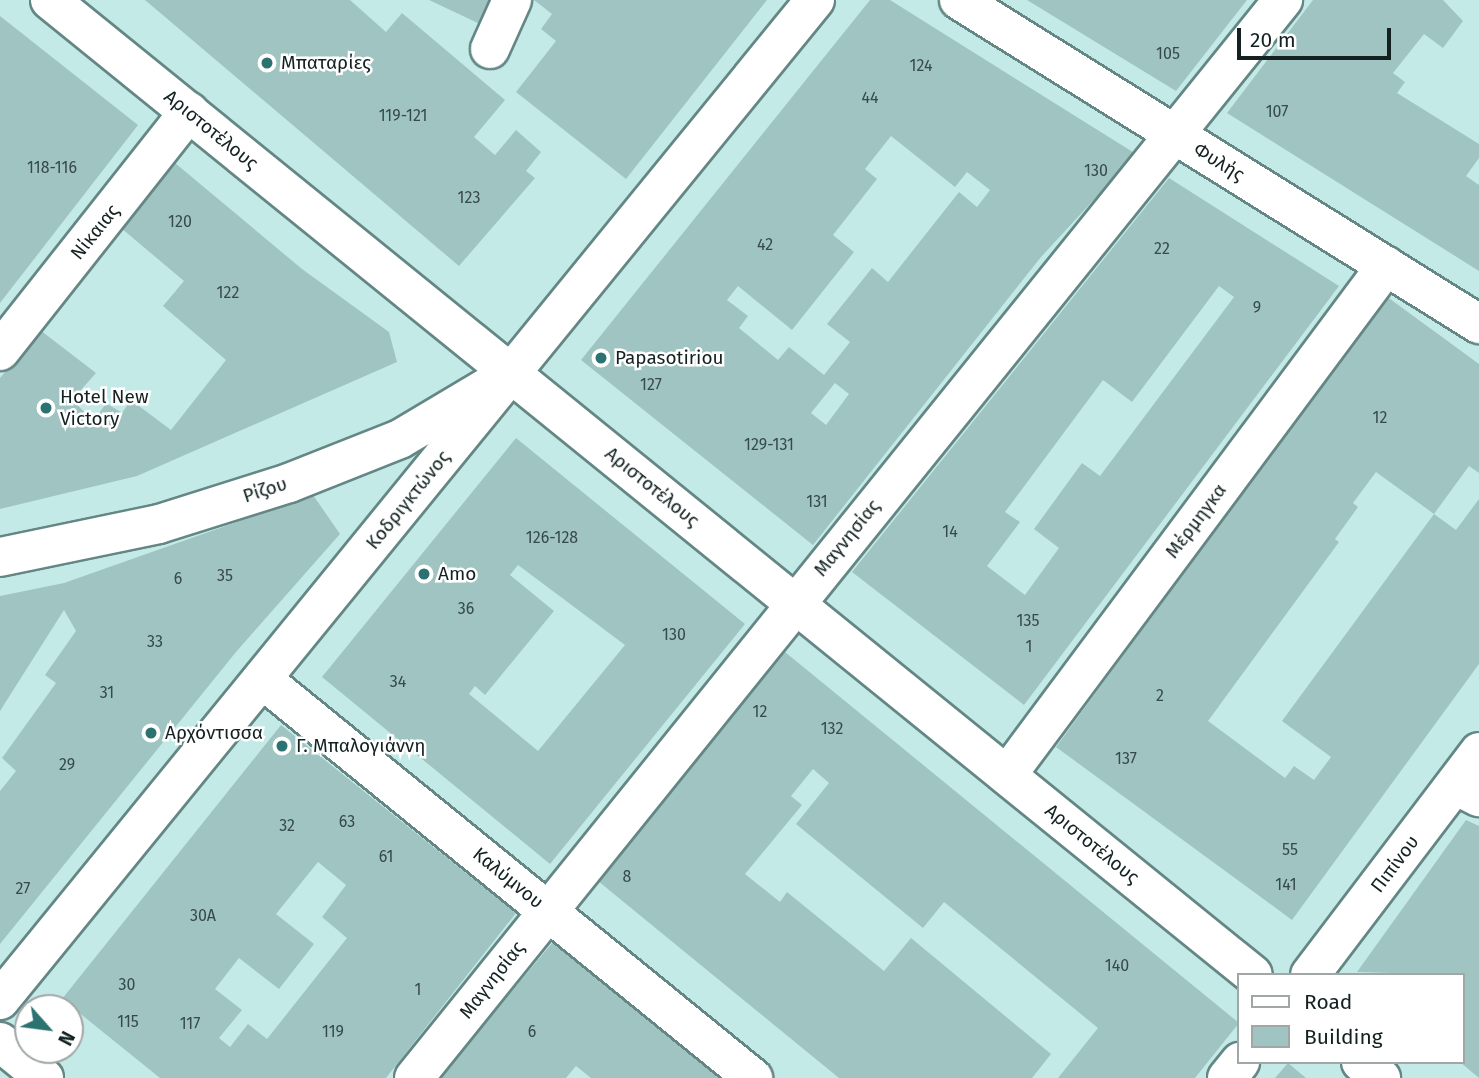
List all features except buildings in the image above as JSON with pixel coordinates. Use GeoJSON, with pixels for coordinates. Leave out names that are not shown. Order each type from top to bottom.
{"type":"FeatureCollection","features":[{"type":"Feature","properties":{"kind":"street","name":"Αριστοτέλους"},"geometry":{"type":"LineString","coordinates":[[50,0],[1251,973]]}},
{"type":"Feature","properties":{"kind":"street"},"geometry":{"type":"LineString","coordinates":[[490,48],[512,0]]}},
{"type":"Feature","properties":{"kind":"street","name":"Κοδριγκτώνος"},"geometry":{"type":"LineString","coordinates":[[0,1000],[815,0]]}},
{"type":"Feature","properties":{"kind":"street","name":"Φυλής"},"geometry":{"type":"LineString","coordinates":[[959,0],[1479,324]]}},
{"type":"Feature","properties":{"kind":"street","name":"Μαγνησίας"},"geometry":{"type":"LineString","coordinates":[[414,1078],[794,603],[1283,0]]}},
{"type":"Feature","properties":{"kind":"street","name":"Νίκαιας"},"geometry":{"type":"LineString","coordinates":[[0,351],[189,112]]}},
{"type":"Feature","properties":{"kind":"street","name":"Μέρμηγκα"},"geometry":{"type":"LineString","coordinates":[[1007,775],[1386,266]]}},
{"type":"Feature","properties":{"kind":"street","name":"Ρίζου"},"geometry":{"type":"LineString","coordinates":[[0,557],[159,524],[289,483],[400,439],[511,374]]}},
{"type":"Feature","properties":{"kind":"street","name":"Καλύμνου"},"geometry":{"type":"LineString","coordinates":[[262,679],[754,1078]]}},
{"type":"Feature","properties":{"kind":"street","name":"Πιπίνου"},"geometry":{"type":"LineString","coordinates":[[1312,973],[1467,791],[1479,752]]}},
{"type":"Feature","properties":{"kind":"street"},"geometry":{"type":"LineString","coordinates":[[0,1042],[44,1078]]}},
{"type":"Feature","properties":{"kind":"street"},"geometry":{"type":"LineString","coordinates":[[1227,1078],[1238,1064]]}},
{"type":"Feature","properties":{"kind":"street"},"geometry":{"type":"LineString","coordinates":[[1364,1064],[1381,1078]]}},
{"type":"Feature","properties":{"kind":"place","name":"Μπαταρίες"},"geometry":{"type":"Point","coordinates":[267,63]}},
{"type":"Feature","properties":{"kind":"place","name":"Papasotiriou"},"geometry":{"type":"Point","coordinates":[601,358]}},
{"type":"Feature","properties":{"kind":"place","name":"Hotel New Victory"},"geometry":{"type":"Point","coordinates":[46,408]}},
{"type":"Feature","properties":{"kind":"place","name":"Amo"},"geometry":{"type":"Point","coordinates":[424,574]}},
{"type":"Feature","properties":{"kind":"place","name":"Αρχόντισσα"},"geometry":{"type":"Point","coordinates":[151,733]}},
{"type":"Feature","properties":{"kind":"place","name":"Γ. Μπαλογιάννη"},"geometry":{"type":"Point","coordinates":[282,746]}}]}
